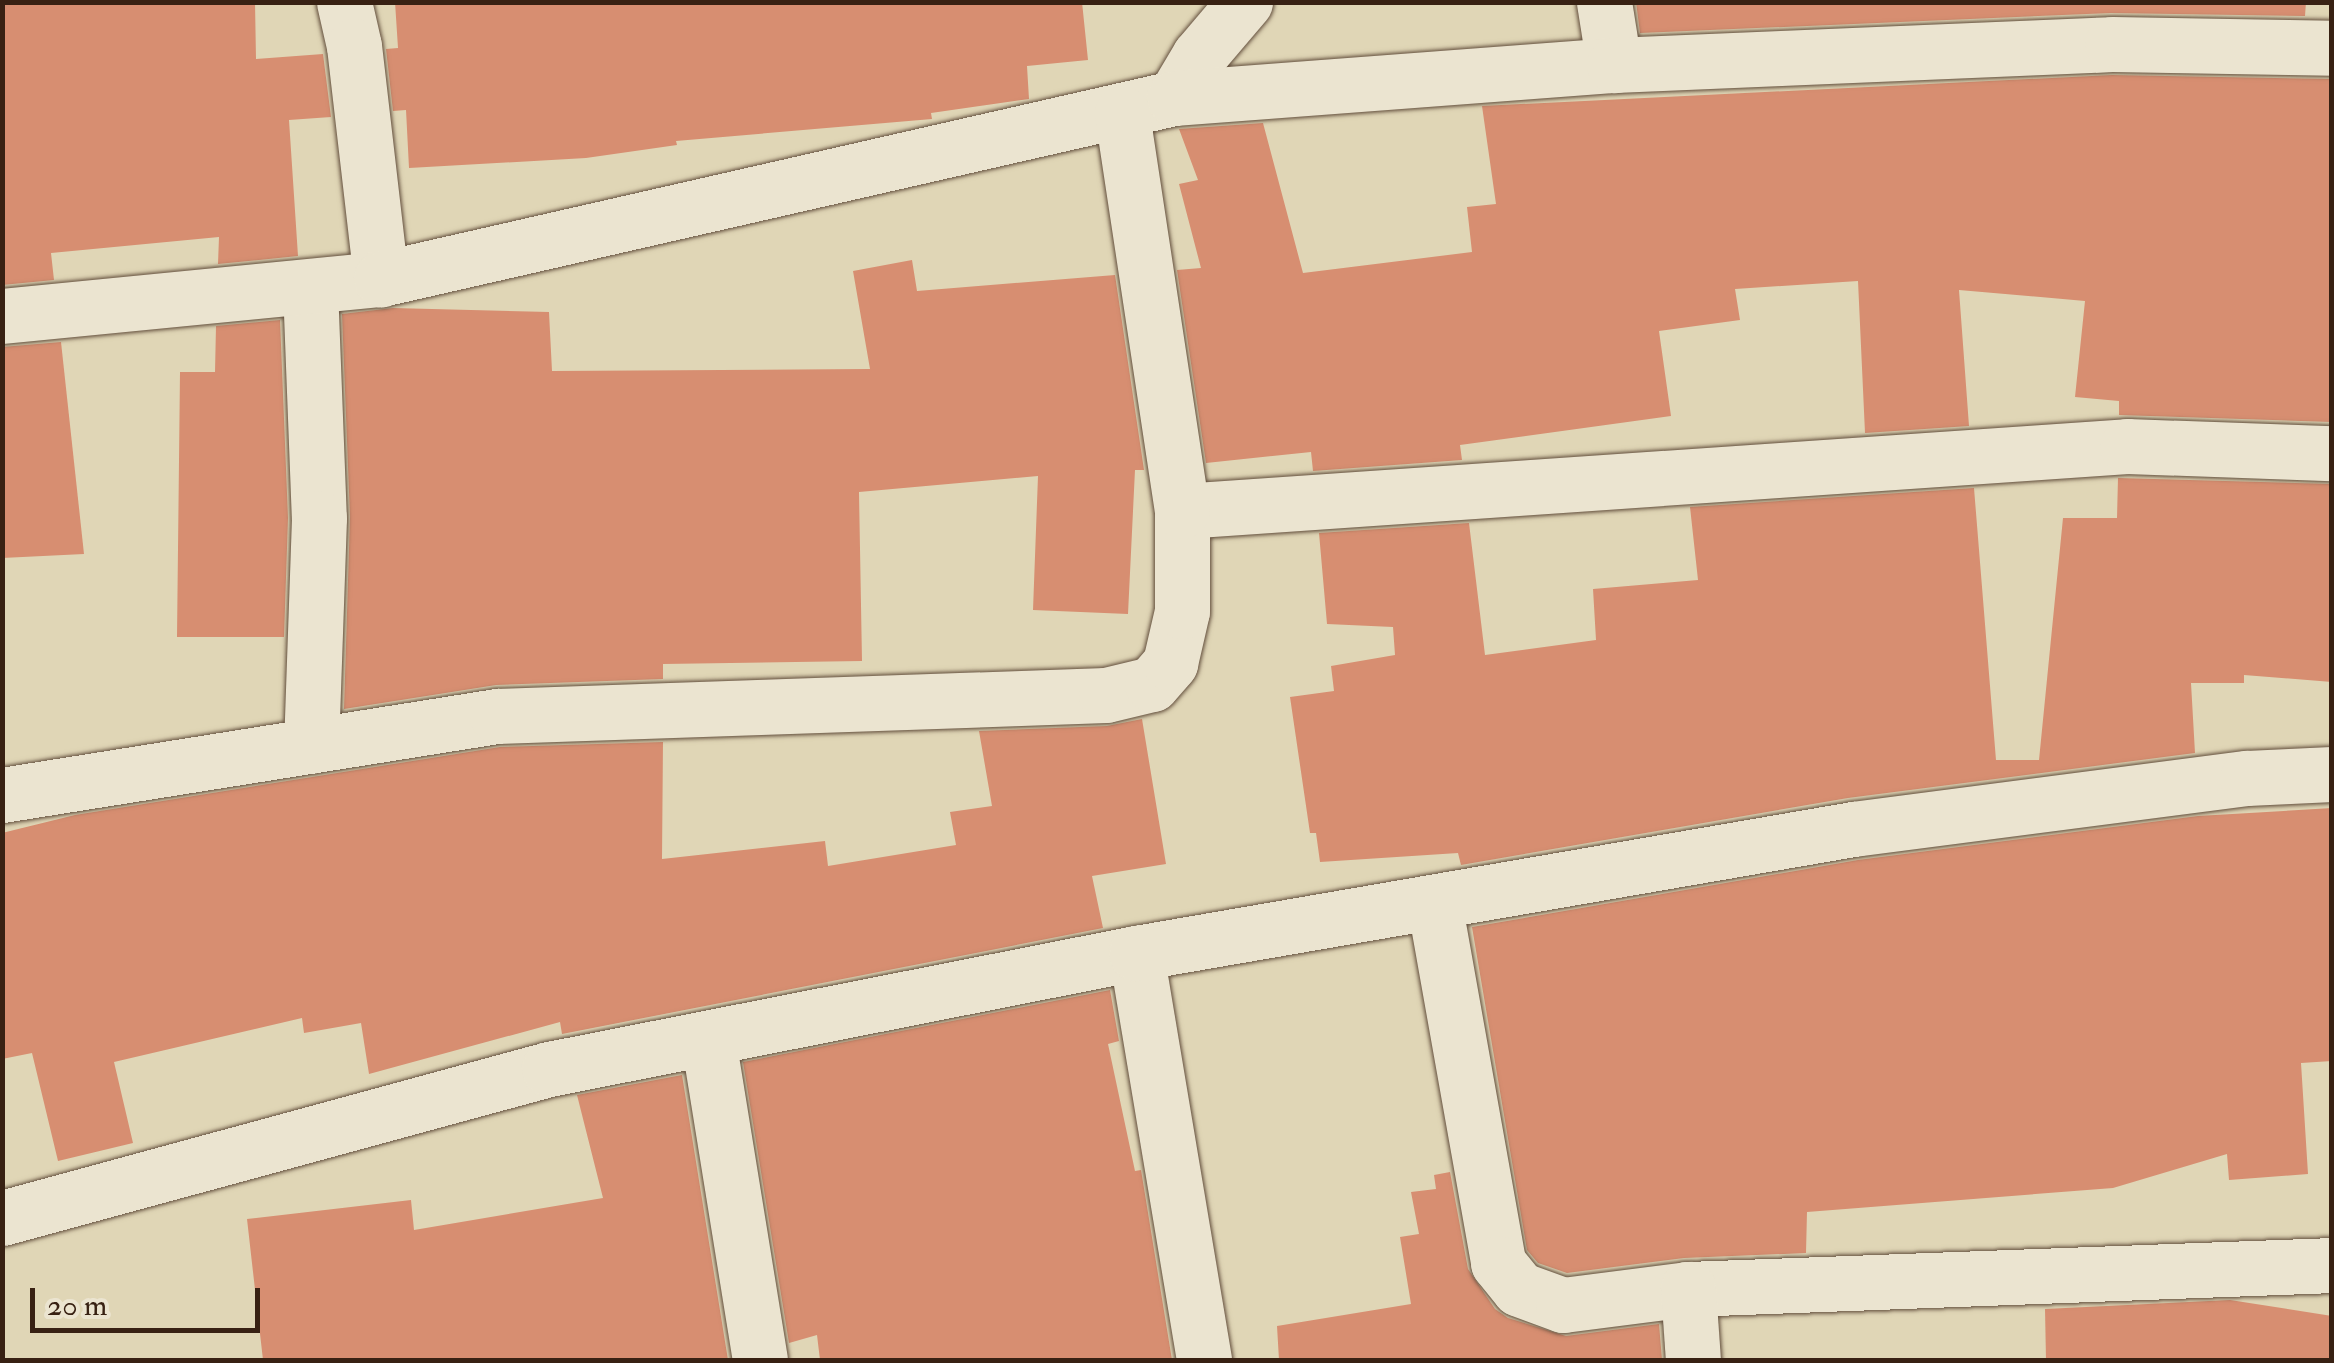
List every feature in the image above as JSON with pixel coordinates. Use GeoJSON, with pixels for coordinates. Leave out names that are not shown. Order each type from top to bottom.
{"type":"FeatureCollection","features":[{"type":"Feature","properties":{"kind":"street"},"geometry":{"type":"LineString","coordinates":[[344,2],[354,46],[381,279]]}},
{"type":"Feature","properties":{"kind":"street"},"geometry":{"type":"LineString","coordinates":[[1187,77],[1197,2]]}},
{"type":"Feature","properties":{"kind":"street"},"geometry":{"type":"LineString","coordinates":[[2,316],[381,279],[1122,114],[1187,77],[1245,2]]}},
{"type":"Feature","properties":{"kind":"street"},"geometry":{"type":"LineString","coordinates":[[1604,2],[1614,65]]}},
{"type":"Feature","properties":{"kind":"street"},"geometry":{"type":"LineString","coordinates":[[1187,77],[1614,65],[2112,44],[2332,48]]}},
{"type":"Feature","properties":{"kind":"street"},"geometry":{"type":"LineString","coordinates":[[2,794],[497,716],[1106,695],[1152,684],[1170,663],[1182,611],[1182,511],[1122,114]]}},
{"type":"Feature","properties":{"kind":"street"},"geometry":{"type":"LineString","coordinates":[[310,287],[319,518],[311,746]]}},
{"type":"Feature","properties":{"kind":"street"},"geometry":{"type":"LineString","coordinates":[[1182,511],[2128,446],[2332,453]]}},
{"type":"Feature","properties":{"kind":"street"},"geometry":{"type":"LineString","coordinates":[[2,1218],[548,1069],[1136,953],[1853,829],[2248,778],[2332,774]]}},
{"type":"Feature","properties":{"kind":"street"},"geometry":{"type":"LineString","coordinates":[[1434,902],[1498,1264],[1519,1289],[1564,1305],[1688,1289],[2332,1265]]}},
{"type":"Feature","properties":{"kind":"street"},"geometry":{"type":"LineString","coordinates":[[1136,953],[1204,1360]]}},
{"type":"Feature","properties":{"kind":"street"},"geometry":{"type":"LineString","coordinates":[[708,1039],[760,1360]]}},
{"type":"Feature","properties":{"kind":"street"},"geometry":{"type":"LineString","coordinates":[[1688,1289],[1693,1360]]}},
{"type":"Feature","properties":{"kind":"building"},"geometry":{"type":"Polygon","coordinates":[[[2,2],[255,2],[256,59],[323,54],[331,117],[289,120],[298,256],[218,264],[219,237],[51,253],[54,280],[2,285],[2,2]]]}},
{"type":"Feature","properties":{"kind":"building"},"geometry":{"type":"Polygon","coordinates":[[[395,2],[1082,2],[1088,60],[1027,66],[1029,99],[931,113],[932,119],[676,141],[677,145],[586,158],[409,168],[406,110],[393,111],[386,49],[398,48],[395,2]]]}},
{"type":"Feature","properties":{"kind":"building"},"geometry":{"type":"Polygon","coordinates":[[[1636,2],[2306,2],[2305,16],[2111,13],[1640,33],[1636,2]]]}},
{"type":"Feature","properties":{"kind":"building"},"geometry":{"type":"Polygon","coordinates":[[[2112,75],[2332,79],[2332,422],[2119,415],[2119,401],[2075,397],[2085,301],[1959,290],[1969,426],[1865,433],[1858,281],[1735,289],[1740,320],[1659,331],[1671,416],[1460,445],[1462,460],[1313,471],[1311,452],[1206,463],[1177,270],[1201,268],[1179,184],[1198,180],[1179,129],[1263,123],[1303,273],[1472,252],[1467,207],[1496,204],[1482,106],[2112,75]]]}},
{"type":"Feature","properties":{"kind":"building"},"geometry":{"type":"Polygon","coordinates":[[[912,260],[917,291],[1115,275],[1144,470],[1135,470],[1128,614],[1033,610],[1038,476],[859,492],[862,661],[663,664],[663,679],[496,685],[344,709],[350,517],[342,314],[393,308],[549,312],[552,371],[870,369],[853,271],[912,260]]]}},
{"type":"Feature","properties":{"kind":"building"},"geometry":{"type":"Polygon","coordinates":[[[280,320],[288,518],[284,637],[177,637],[180,372],[215,372],[216,326],[280,320]]]}},
{"type":"Feature","properties":{"kind":"building"},"geometry":{"type":"Polygon","coordinates":[[[61,342],[84,554],[2,558],[2,347],[61,342]]]}},
{"type":"Feature","properties":{"kind":"building"},"geometry":{"type":"Polygon","coordinates":[[[2118,478],[2332,484],[2332,682],[2244,675],[2244,683],[2191,683],[2195,753],[1848,798],[1461,865],[1458,853],[1320,862],[1316,833],[1310,833],[1290,697],[1334,691],[1331,666],[1395,655],[1393,627],[1327,624],[1319,533],[1469,523],[1485,655],[1596,640],[1593,589],[1698,580],[1690,507],[1974,488],[1996,760],[2039,760],[2063,518],[2117,518],[2118,478]]]}},
{"type":"Feature","properties":{"kind":"building"},"geometry":{"type":"Polygon","coordinates":[[[1142,719],[1166,864],[1092,876],[1103,928],[562,1034],[560,1022],[369,1074],[361,1023],[304,1033],[302,1018],[114,1062],[133,1143],[58,1161],[32,1053],[2,1059],[2,833],[75,815],[500,747],[663,742],[662,859],[825,841],[828,866],[956,845],[950,812],[992,806],[979,731],[1107,726],[1142,719]]]}},
{"type":"Feature","properties":{"kind":"building"},"geometry":{"type":"Polygon","coordinates":[[[2332,808],[2332,1061],[2301,1063],[2308,1174],[2229,1180],[2227,1154],[2113,1188],[1807,1212],[1806,1253],[1684,1258],[1567,1273],[1538,1263],[1527,1250],[1472,927],[1858,860],[2198,816],[2332,808]]]}},
{"type":"Feature","properties":{"kind":"building"},"geometry":{"type":"Polygon","coordinates":[[[1110,990],[1119,1041],[1108,1044],[1135,1171],[1141,1170],[1172,1360],[820,1360],[817,1335],[789,1343],[743,1062],[1110,990]]]}},
{"type":"Feature","properties":{"kind":"building"},"geometry":{"type":"Polygon","coordinates":[[[682,1075],[728,1360],[263,1360],[247,1219],[411,1200],[414,1230],[603,1198],[577,1095],[682,1075]]]}},
{"type":"Feature","properties":{"kind":"building"},"geometry":{"type":"Polygon","coordinates":[[[1450,1172],[1468,1269],[1495,1309],[1508,1318],[1566,1336],[1659,1324],[1662,1360],[1279,1360],[1277,1326],[1411,1304],[1400,1237],[1419,1234],[1411,1192],[1436,1189],[1434,1175],[1450,1172]]]}},
{"type":"Feature","properties":{"kind":"building"},"geometry":{"type":"Polygon","coordinates":[[[2230,1300],[2332,1316],[2332,1360],[2046,1360],[2045,1309],[2230,1300]]]}}]}
